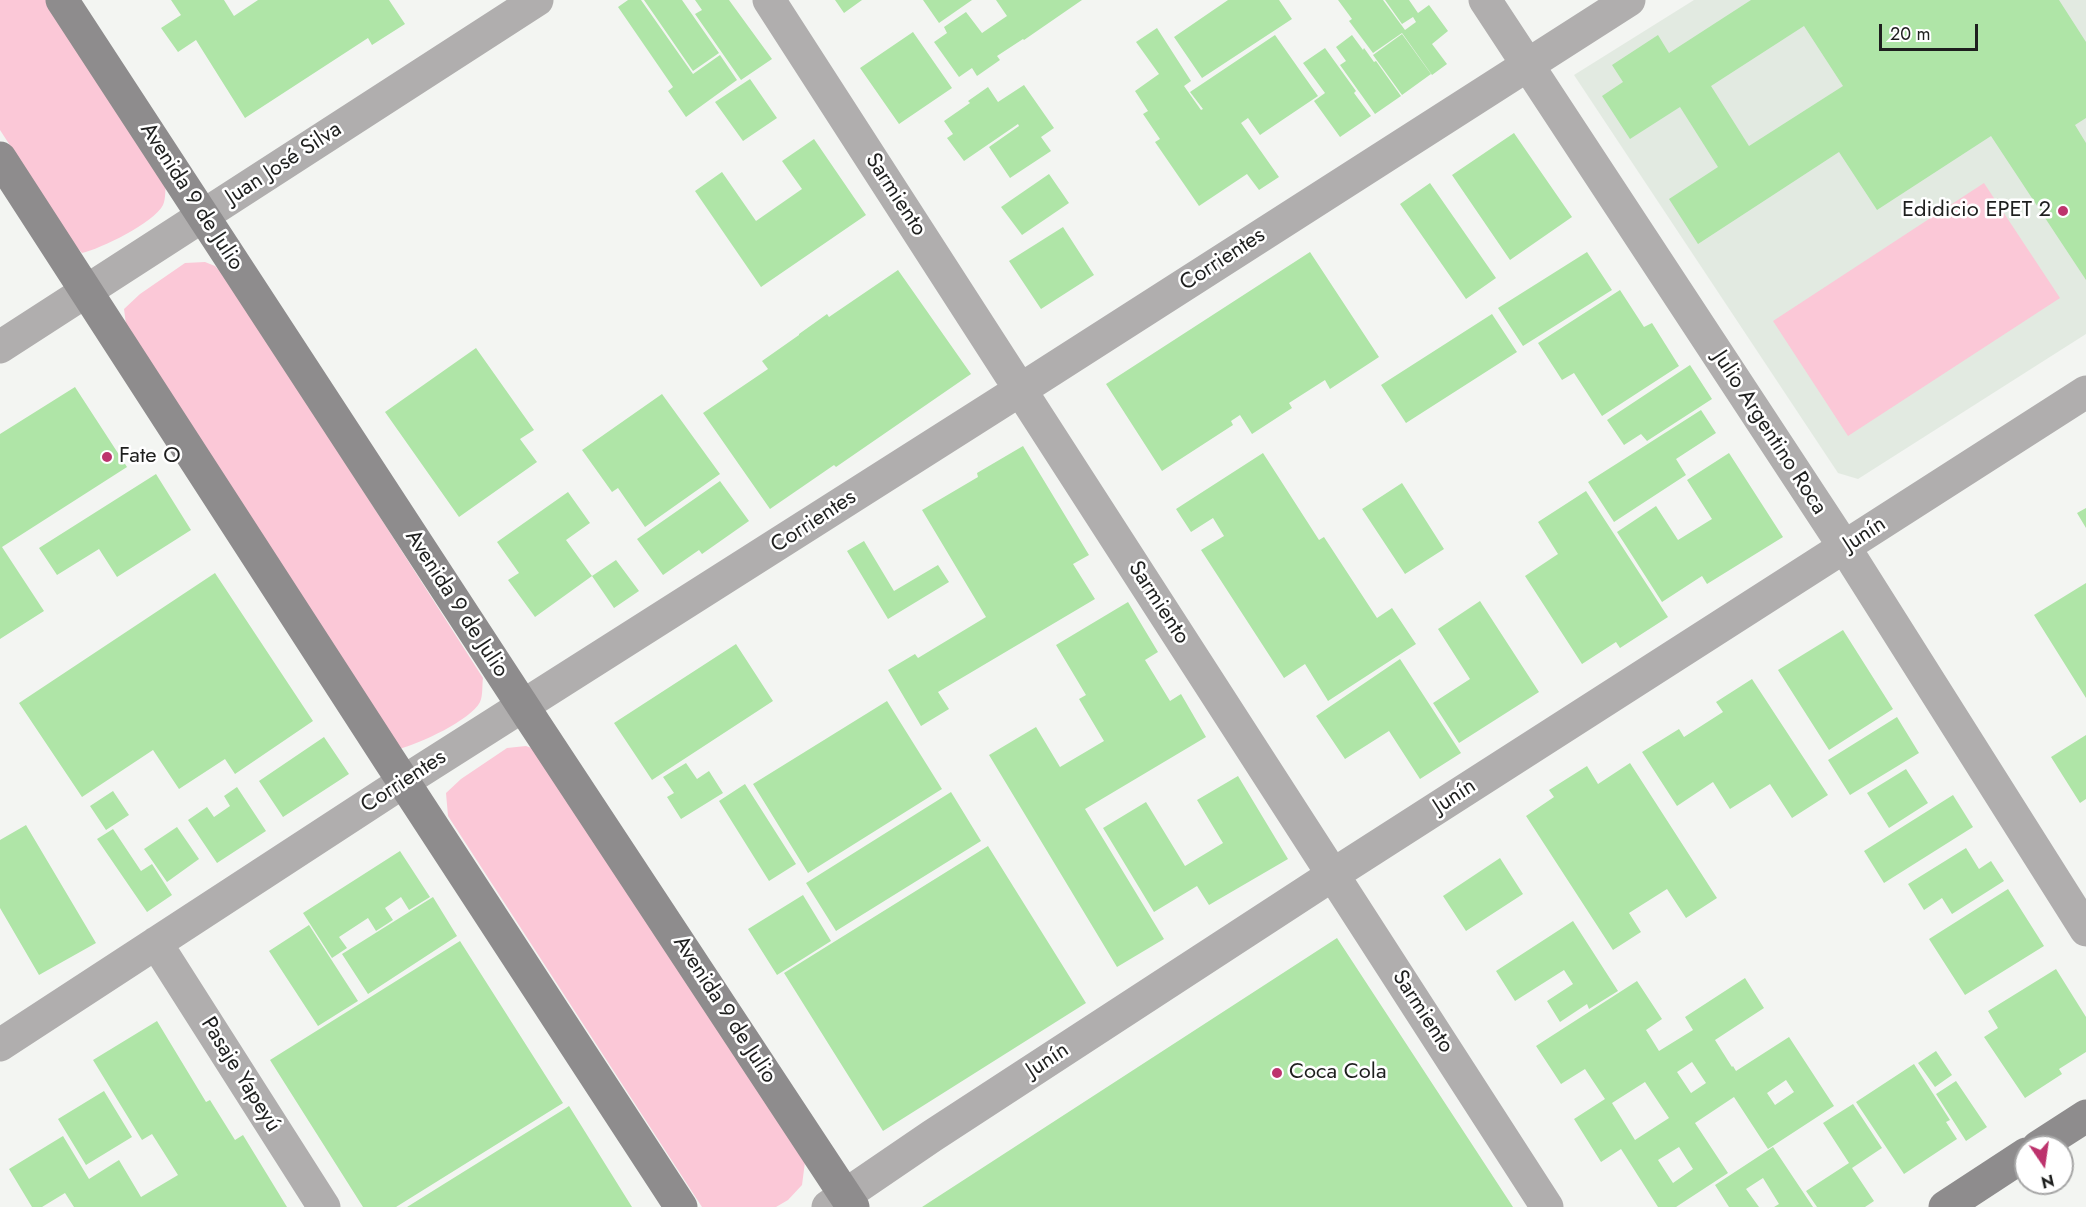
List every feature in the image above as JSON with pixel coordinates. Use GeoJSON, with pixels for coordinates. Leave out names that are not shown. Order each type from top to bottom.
{"type":"FeatureCollection","features":[{"type":"Feature","properties":{"kind":"main road","name":"Avenida 9 de Julio"},"geometry":{"type":"LineString","coordinates":[[62,0],[524,707],[842,1203]]}},
{"type":"Feature","properties":{"kind":"main road"},"geometry":{"type":"LineString","coordinates":[[0,158],[681,1207]]}},
{"type":"Feature","properties":{"kind":"main road"},"geometry":{"type":"LineString","coordinates":[[2057,1135],[2086,1116]]}},
{"type":"Feature","properties":{"kind":"main road"},"geometry":{"type":"LineString","coordinates":[[1945,1207],[2014,1163]]}},
{"type":"Feature","properties":{"kind":"street","name":"Juan José Silva"},"geometry":{"type":"LineString","coordinates":[[0,347],[537,0]]}},
{"type":"Feature","properties":{"kind":"street","name":"Sarmiento"},"geometry":{"type":"LineString","coordinates":[[769,0],[1547,1207]]}},
{"type":"Feature","properties":{"kind":"street","name":"Julio Argentino Roca"},"geometry":{"type":"LineString","coordinates":[[1485,0],[1845,548],[2086,930]]}},
{"type":"Feature","properties":{"kind":"street","name":"Corrientes"},"geometry":{"type":"LineString","coordinates":[[0,1045],[404,782],[1629,0]]}},
{"type":"Feature","properties":{"kind":"street","name":"Junín"},"geometry":{"type":"LineString","coordinates":[[842,1203],[952,1123],[1334,874],[2086,392]]}},
{"type":"Feature","properties":{"kind":"street","name":"Pasaje Yapeyú"},"geometry":{"type":"LineString","coordinates":[[156,943],[324,1207]]}},
{"type":"Feature","properties":{"kind":"shaded area"},"geometry":{"type":"Polygon","coordinates":[[[0,0],[49,0],[166,182],[164,203],[158,212],[126,234],[90,251],[82,253],[74,244],[0,130],[0,0]]]}},
{"type":"Feature","properties":{"kind":"shaded area"},"geometry":{"type":"Polygon","coordinates":[[[1694,0],[2086,0],[2086,334],[1858,479],[1838,473],[1574,75],[1694,0]]]}},
{"type":"Feature","properties":{"kind":"shaded area"},"geometry":{"type":"Polygon","coordinates":[[[1984,183],[2060,298],[1848,436],[1773,321],[1984,183]]]}},
{"type":"Feature","properties":{"kind":"shaded area"},"geometry":{"type":"Polygon","coordinates":[[[205,262],[215,266],[227,278],[483,678],[481,700],[475,709],[431,737],[399,749],[127,332],[124,309],[140,294],[185,263],[205,262]]]}},
{"type":"Feature","properties":{"kind":"shaded area"},"geometry":{"type":"Polygon","coordinates":[[[526,746],[537,750],[805,1162],[802,1185],[788,1200],[776,1207],[702,1207],[448,816],[446,793],[461,779],[507,748],[526,746]]]}},
{"type":"Feature","properties":{"kind":"building"},"geometry":{"type":"Polygon","coordinates":[[[171,0],[224,0],[234,16],[258,0],[389,0],[405,24],[372,45],[368,38],[245,118],[196,40],[178,52],[161,28],[181,15],[171,0]]]}},
{"type":"Feature","properties":{"kind":"building"},"geometry":{"type":"Polygon","coordinates":[[[628,0],[641,0],[693,74],[720,55],[737,80],[686,117],[668,91],[673,87],[618,7],[628,0]]]}},
{"type":"Feature","properties":{"kind":"building"},"geometry":{"type":"Polygon","coordinates":[[[644,0],[682,0],[719,53],[693,71],[644,0]]]}},
{"type":"Feature","properties":{"kind":"building"},"geometry":{"type":"Polygon","coordinates":[[[695,0],[729,0],[772,59],[741,80],[695,14],[702,10],[695,0]]]}},
{"type":"Feature","properties":{"kind":"building"},"geometry":{"type":"Polygon","coordinates":[[[835,0],[862,0],[844,13],[835,0]]]}},
{"type":"Feature","properties":{"kind":"building"},"geometry":{"type":"Polygon","coordinates":[[[923,0],[972,0],[939,23],[923,0]]]}},
{"type":"Feature","properties":{"kind":"building"},"geometry":{"type":"Polygon","coordinates":[[[996,0],[1082,0],[997,56],[1000,60],[977,76],[972,68],[959,77],[934,42],[947,33],[944,27],[966,12],[982,33],[1007,16],[996,0]]]}},
{"type":"Feature","properties":{"kind":"building"},"geometry":{"type":"Polygon","coordinates":[[[1228,0],[1279,0],[1292,19],[1202,78],[1174,37],[1228,0]]]}},
{"type":"Feature","properties":{"kind":"building"},"geometry":{"type":"Polygon","coordinates":[[[1338,0],[1383,0],[1405,30],[1416,22],[1413,17],[1402,24],[1385,0],[1409,0],[1418,13],[1429,5],[1448,31],[1432,44],[1447,64],[1432,75],[1402,33],[1373,53],[1349,21],[1352,19],[1338,0]]]}},
{"type":"Feature","properties":{"kind":"building"},"geometry":{"type":"Polygon","coordinates":[[[1751,0],[2059,0],[2086,42],[2086,118],[2075,125],[2086,143],[2086,280],[1991,136],[1877,210],[1839,152],[1698,244],[1669,199],[1718,167],[1680,107],[1630,139],[1602,96],[1623,82],[1612,65],[1658,35],[1669,53],[1751,0]],[[1804,26],[1711,86],[1749,146],[1843,86],[1804,26]]]}},
{"type":"Feature","properties":{"kind":"building"},"geometry":{"type":"Polygon","coordinates":[[[1157,28],[1191,81],[1184,86],[1201,110],[1203,109],[1190,92],[1275,35],[1318,96],[1260,135],[1248,118],[1241,123],[1279,177],[1259,190],[1247,174],[1199,206],[1155,142],[1160,139],[1143,114],[1148,111],[1135,91],[1159,74],[1136,42],[1157,28]]]}},
{"type":"Feature","properties":{"kind":"building"},"geometry":{"type":"Polygon","coordinates":[[[913,32],[952,88],[899,124],[860,68],[913,32]]]}},
{"type":"Feature","properties":{"kind":"building"},"geometry":{"type":"Polygon","coordinates":[[[1402,34],[1431,74],[1402,95],[1373,55],[1402,34]]]}},
{"type":"Feature","properties":{"kind":"building"},"geometry":{"type":"Polygon","coordinates":[[[1352,35],[1374,62],[1376,61],[1401,96],[1375,114],[1340,65],[1346,61],[1336,47],[1352,35]]]}},
{"type":"Feature","properties":{"kind":"building"},"geometry":{"type":"Polygon","coordinates":[[[1325,48],[1371,116],[1340,137],[1314,101],[1325,93],[1303,63],[1325,48]]]}},
{"type":"Feature","properties":{"kind":"building"},"geometry":{"type":"Polygon","coordinates":[[[750,79],[777,118],[743,141],[715,102],[750,79]]]}},
{"type":"Feature","properties":{"kind":"building"},"geometry":{"type":"Polygon","coordinates":[[[1024,85],[1054,128],[1041,137],[1051,151],[1010,178],[989,147],[1019,126],[1018,124],[964,161],[947,138],[953,134],[944,121],[988,87],[998,102],[1024,85]]]}},
{"type":"Feature","properties":{"kind":"building"},"geometry":{"type":"Polygon","coordinates":[[[1514,133],[1572,217],[1510,260],[1452,175],[1514,133]]]}},
{"type":"Feature","properties":{"kind":"building"},"geometry":{"type":"Polygon","coordinates":[[[814,139],[866,215],[761,287],[695,191],[722,172],[756,221],[802,189],[782,161],[814,139]]]}},
{"type":"Feature","properties":{"kind":"building"},"geometry":{"type":"Polygon","coordinates":[[[1049,174],[1069,203],[1022,235],[1001,207],[1049,174]]]}},
{"type":"Feature","properties":{"kind":"building"},"geometry":{"type":"Polygon","coordinates":[[[1430,183],[1496,278],[1466,299],[1400,204],[1430,183]]]}},
{"type":"Feature","properties":{"kind":"building"},"geometry":{"type":"Polygon","coordinates":[[[1063,227],[1094,275],[1041,309],[1009,261],[1063,227]]]}},
{"type":"Feature","properties":{"kind":"building"},"geometry":{"type":"Polygon","coordinates":[[[1310,252],[1379,357],[1330,389],[1325,380],[1289,403],[1292,408],[1252,434],[1240,415],[1231,421],[1233,425],[1162,471],[1106,384],[1310,252]]]}},
{"type":"Feature","properties":{"kind":"building"},"geometry":{"type":"Polygon","coordinates":[[[1587,252],[1612,290],[1523,346],[1498,308],[1587,252]]]}},
{"type":"Feature","properties":{"kind":"building"},"geometry":{"type":"Polygon","coordinates":[[[898,270],[971,374],[836,467],[834,465],[770,509],[703,413],[768,369],[762,361],[827,314],[829,317],[898,270]]]}},
{"type":"Feature","properties":{"kind":"building"},"geometry":{"type":"Polygon","coordinates":[[[1620,290],[1644,327],[1652,323],[1679,366],[1602,416],[1574,373],[1562,380],[1538,343],[1620,290]]]}},
{"type":"Feature","properties":{"kind":"building"},"geometry":{"type":"Polygon","coordinates":[[[1492,314],[1517,352],[1406,423],[1381,385],[1492,314]]]}},
{"type":"Feature","properties":{"kind":"building"},"geometry":{"type":"Polygon","coordinates":[[[476,348],[534,430],[520,439],[537,462],[459,517],[385,412],[476,348]]]}},
{"type":"Feature","properties":{"kind":"building"},"geometry":{"type":"Polygon","coordinates":[[[1690,365],[1712,399],[1647,441],[1641,434],[1624,445],[1607,420],[1690,365]]]}},
{"type":"Feature","properties":{"kind":"building"},"geometry":{"type":"Polygon","coordinates":[[[75,387],[127,467],[2,547],[44,611],[0,639],[0,434],[75,387]]]}},
{"type":"Feature","properties":{"kind":"building"},"geometry":{"type":"Polygon","coordinates":[[[662,394],[720,474],[645,527],[618,488],[612,492],[582,450],[662,394]]]}},
{"type":"Feature","properties":{"kind":"building"},"geometry":{"type":"Polygon","coordinates":[[[1701,410],[1716,433],[1676,459],[1686,475],[1614,522],[1588,482],[1701,410]]]}},
{"type":"Feature","properties":{"kind":"building"},"geometry":{"type":"Polygon","coordinates":[[[1023,446],[1089,555],[1073,564],[1095,599],[938,692],[949,709],[921,726],[888,670],[915,654],[918,658],[986,617],[922,510],[978,477],[977,473],[1023,446]]]}},
{"type":"Feature","properties":{"kind":"building"},"geometry":{"type":"Polygon","coordinates":[[[1263,453],[1319,540],[1324,537],[1377,618],[1392,608],[1416,644],[1328,701],[1305,664],[1284,678],[1201,550],[1224,536],[1213,518],[1191,532],[1176,509],[1263,453]]]}},
{"type":"Feature","properties":{"kind":"building"},"geometry":{"type":"Polygon","coordinates":[[[1729,453],[1783,537],[1707,584],[1702,576],[1662,602],[1617,532],[1656,506],[1678,540],[1712,519],[1687,480],[1729,453]]]}},
{"type":"Feature","properties":{"kind":"building"},"geometry":{"type":"Polygon","coordinates":[[[156,474],[191,530],[117,577],[99,549],[57,575],[39,548],[156,474]]]}},
{"type":"Feature","properties":{"kind":"building"},"geometry":{"type":"Polygon","coordinates":[[[720,481],[749,521],[702,554],[699,550],[663,575],[637,539],[720,481]]]}},
{"type":"Feature","properties":{"kind":"building"},"geometry":{"type":"Polygon","coordinates":[[[1402,483],[1444,549],[1405,574],[1362,509],[1402,483]]]}},
{"type":"Feature","properties":{"kind":"building"},"geometry":{"type":"Polygon","coordinates":[[[1586,491],[1668,617],[1620,648],[1616,642],[1582,664],[1525,576],[1558,554],[1538,522],[1586,491]]]}},
{"type":"Feature","properties":{"kind":"building"},"geometry":{"type":"Polygon","coordinates":[[[568,492],[590,523],[566,540],[592,576],[535,617],[508,580],[519,573],[497,542],[568,492]]]}},
{"type":"Feature","properties":{"kind":"building"},"geometry":{"type":"Polygon","coordinates":[[[2086,508],[2086,528],[2077,513],[2086,508]]]}},
{"type":"Feature","properties":{"kind":"building"},"geometry":{"type":"Polygon","coordinates":[[[864,541],[894,591],[938,565],[949,582],[888,619],[847,551],[864,541]]]}},
{"type":"Feature","properties":{"kind":"building"},"geometry":{"type":"Polygon","coordinates":[[[616,560],[639,591],[614,608],[592,576],[616,560]]]}},
{"type":"Feature","properties":{"kind":"building"},"geometry":{"type":"Polygon","coordinates":[[[215,573],[313,721],[235,774],[225,759],[179,789],[153,750],[82,797],[19,703],[215,573]]]}},
{"type":"Feature","properties":{"kind":"building"},"geometry":{"type":"Polygon","coordinates":[[[2086,583],[2086,698],[2034,615],[2086,583]]]}},
{"type":"Feature","properties":{"kind":"building"},"geometry":{"type":"Polygon","coordinates":[[[1480,601],[1539,692],[1459,743],[1433,703],[1470,679],[1438,629],[1480,601]]]}},
{"type":"Feature","properties":{"kind":"building"},"geometry":{"type":"Polygon","coordinates":[[[1128,602],[1158,652],[1145,660],[1170,701],[1181,694],[1206,737],[1085,809],[1164,939],[1117,967],[989,755],[1036,727],[1060,767],[1104,741],[1079,699],[1086,695],[1056,645],[1128,602]]]}},
{"type":"Feature","properties":{"kind":"building"},"geometry":{"type":"Polygon","coordinates":[[[1843,630],[1893,709],[1829,750],[1778,670],[1843,630]]]}},
{"type":"Feature","properties":{"kind":"building"},"geometry":{"type":"Polygon","coordinates":[[[736,644],[773,701],[652,780],[614,723],[736,644]]]}},
{"type":"Feature","properties":{"kind":"building"},"geometry":{"type":"Polygon","coordinates":[[[1400,659],[1461,753],[1420,779],[1389,731],[1345,759],[1316,716],[1400,659]]]}},
{"type":"Feature","properties":{"kind":"building"},"geometry":{"type":"Polygon","coordinates":[[[1752,679],[1828,795],[1792,818],[1770,784],[1730,809],[1713,782],[1677,806],[1642,752],[1679,729],[1684,737],[1723,712],[1716,702],[1752,679]]]}},
{"type":"Feature","properties":{"kind":"building"},"geometry":{"type":"Polygon","coordinates":[[[887,701],[942,789],[808,873],[753,784],[887,701]]]}},
{"type":"Feature","properties":{"kind":"building"},"geometry":{"type":"Polygon","coordinates":[[[1897,717],[1919,753],[1850,795],[1828,760],[1897,717]]]}},
{"type":"Feature","properties":{"kind":"building"},"geometry":{"type":"Polygon","coordinates":[[[2086,735],[2086,799],[2080,803],[2051,757],[2086,735]]]}},
{"type":"Feature","properties":{"kind":"building"},"geometry":{"type":"Polygon","coordinates":[[[324,737],[349,774],[283,817],[259,781],[324,737]]]}},
{"type":"Feature","properties":{"kind":"building"},"geometry":{"type":"Polygon","coordinates":[[[686,763],[697,779],[709,771],[723,793],[681,819],[667,797],[674,793],[663,777],[686,763]]]}},
{"type":"Feature","properties":{"kind":"building"},"geometry":{"type":"Polygon","coordinates":[[[1630,763],[1717,898],[1686,918],[1667,889],[1629,913],[1641,932],[1613,950],[1526,816],[1554,797],[1549,790],[1587,766],[1598,784],[1630,763]]]}},
{"type":"Feature","properties":{"kind":"building"},"geometry":{"type":"Polygon","coordinates":[[[1906,769],[1928,803],[1889,828],[1867,793],[1906,769]]]}},
{"type":"Feature","properties":{"kind":"building"},"geometry":{"type":"Polygon","coordinates":[[[1238,776],[1288,859],[1209,905],[1197,886],[1154,912],[1103,828],[1146,802],[1185,866],[1223,843],[1197,800],[1238,776]]]}},
{"type":"Feature","properties":{"kind":"building"},"geometry":{"type":"Polygon","coordinates":[[[745,784],[796,864],[769,881],[719,801],[745,784]]]}},
{"type":"Feature","properties":{"kind":"building"},"geometry":{"type":"Polygon","coordinates":[[[237,787],[266,831],[217,863],[188,820],[207,807],[214,817],[230,806],[224,796],[237,787]]]}},
{"type":"Feature","properties":{"kind":"building"},"geometry":{"type":"Polygon","coordinates":[[[113,791],[129,815],[106,830],[90,806],[113,791]]]}},
{"type":"Feature","properties":{"kind":"building"},"geometry":{"type":"Polygon","coordinates":[[[951,792],[981,841],[836,931],[806,883],[951,792]]]}},
{"type":"Feature","properties":{"kind":"building"},"geometry":{"type":"Polygon","coordinates":[[[1953,795],[1973,827],[1884,883],[1864,851],[1953,795]]]}},
{"type":"Feature","properties":{"kind":"building"},"geometry":{"type":"Polygon","coordinates":[[[26,825],[96,943],[39,975],[0,908],[0,840],[26,825]]]}},
{"type":"Feature","properties":{"kind":"building"},"geometry":{"type":"Polygon","coordinates":[[[177,827],[199,859],[167,882],[144,849],[177,827]]]}},
{"type":"Feature","properties":{"kind":"building"},"geometry":{"type":"Polygon","coordinates":[[[113,829],[141,871],[152,864],[172,895],[147,912],[97,839],[113,829]]]}},
{"type":"Feature","properties":{"kind":"building"},"geometry":{"type":"Polygon","coordinates":[[[988,846],[1086,1003],[883,1131],[784,973],[988,846]]]}},
{"type":"Feature","properties":{"kind":"building"},"geometry":{"type":"Polygon","coordinates":[[[1966,848],[1979,869],[1991,861],[2004,881],[1952,914],[1942,898],[1924,910],[1908,884],[1966,848]]]}},
{"type":"Feature","properties":{"kind":"building"},"geometry":{"type":"Polygon","coordinates":[[[400,851],[430,897],[409,910],[401,897],[385,908],[393,920],[376,931],[368,918],[339,937],[347,948],[332,958],[303,913],[400,851]]]}},
{"type":"Feature","properties":{"kind":"building"},"geometry":{"type":"Polygon","coordinates":[[[1500,858],[1523,894],[1466,931],[1443,896],[1500,858]]]}},
{"type":"Feature","properties":{"kind":"building"},"geometry":{"type":"Polygon","coordinates":[[[2008,889],[2044,946],[1965,995],[1929,939],[2008,889]]]}},
{"type":"Feature","properties":{"kind":"building"},"geometry":{"type":"Polygon","coordinates":[[[803,895],[831,941],[777,975],[748,929],[803,895]]]}},
{"type":"Feature","properties":{"kind":"building"},"geometry":{"type":"Polygon","coordinates":[[[433,897],[457,936],[368,994],[342,954],[433,897]]]}},
{"type":"Feature","properties":{"kind":"building"},"geometry":{"type":"Polygon","coordinates":[[[1573,921],[1618,991],[1589,1009],[1587,1004],[1560,1022],[1547,1001],[1573,984],[1564,970],[1515,1001],[1496,971],[1573,921]]]}},
{"type":"Feature","properties":{"kind":"building"},"geometry":{"type":"Polygon","coordinates":[[[309,925],[358,1001],[318,1026],[269,951],[309,925]]]}},
{"type":"Feature","properties":{"kind":"building","name":"Coca Cola"},"geometry":{"type":"Polygon","coordinates":[[[1337,938],[1513,1207],[922,1207],[1337,938]]]}},
{"type":"Feature","properties":{"kind":"building"},"geometry":{"type":"Polygon","coordinates":[[[460,941],[563,1103],[396,1207],[363,1207],[270,1060],[460,941]]]}},
{"type":"Feature","properties":{"kind":"building"},"geometry":{"type":"Polygon","coordinates":[[[2056,969],[2086,1017],[2086,1052],[2059,1069],[2062,1074],[2025,1098],[1984,1037],[1998,1028],[1988,1011],[2056,969]]]}},
{"type":"Feature","properties":{"kind":"building"},"geometry":{"type":"Polygon","coordinates":[[[1745,978],[1764,1008],[1715,1040],[1732,1067],[1736,1071],[1789,1037],[1834,1106],[1768,1149],[1734,1097],[1695,1123],[1728,1173],[1676,1207],[1658,1207],[1621,1149],[1601,1162],[1574,1119],[1605,1099],[1585,1069],[1561,1084],[1536,1046],[1637,981],[1662,1019],[1646,1030],[1659,1051],[1693,1030],[1685,1017],[1745,978]],[[1692,1062],[1677,1072],[1691,1093],[1706,1083],[1692,1062]],[[1786,1080],[1767,1093],[1775,1105],[1794,1092],[1786,1080]],[[1645,1082],[1612,1103],[1635,1140],[1669,1118],[1645,1082]],[[1679,1147],[1658,1160],[1673,1183],[1693,1169],[1679,1147]]]}},
{"type":"Feature","properties":{"kind":"building"},"geometry":{"type":"Polygon","coordinates":[[[157,1021],[206,1102],[210,1100],[235,1140],[243,1135],[287,1207],[74,1207],[65,1193],[42,1207],[32,1207],[9,1169],[63,1136],[89,1179],[119,1160],[141,1197],[178,1175],[152,1134],[142,1140],[93,1060],[157,1021]]]}},
{"type":"Feature","properties":{"kind":"building"},"geometry":{"type":"Polygon","coordinates":[[[1936,1051],[1952,1075],[1935,1087],[1918,1063],[1936,1051]]]}},
{"type":"Feature","properties":{"kind":"building"},"geometry":{"type":"Polygon","coordinates":[[[1914,1064],[1950,1120],[1946,1122],[1957,1139],[1904,1174],[1856,1102],[1914,1064]]]}},
{"type":"Feature","properties":{"kind":"building"},"geometry":{"type":"Polygon","coordinates":[[[1956,1081],[1987,1127],[1966,1141],[1936,1094],[1956,1081]]]}},
{"type":"Feature","properties":{"kind":"building"},"geometry":{"type":"Polygon","coordinates":[[[104,1091],[132,1137],[86,1165],[58,1119],[104,1091]]]}},
{"type":"Feature","properties":{"kind":"building"},"geometry":{"type":"Polygon","coordinates":[[[1853,1104],[1882,1148],[1852,1168],[1874,1201],[1865,1207],[1817,1207],[1806,1191],[1849,1163],[1823,1123],[1853,1104]]]}},
{"type":"Feature","properties":{"kind":"building"},"geometry":{"type":"Polygon","coordinates":[[[569,1106],[632,1207],[407,1207],[566,1108],[569,1106]]]}},
{"type":"Feature","properties":{"kind":"building"},"geometry":{"type":"Polygon","coordinates":[[[1773,1147],[1813,1207],[1774,1207],[1779,1204],[1763,1178],[1746,1189],[1759,1207],[1729,1207],[1715,1185],[1773,1147]]]}},
{"type":"Feature","properties":{"kind":"place","name":"Edidicio EPET 2"},"geometry":{"type":"Point","coordinates":[2063,211]}},
{"type":"Feature","properties":{"kind":"place","name":"Fate O"},"geometry":{"type":"Point","coordinates":[107,457]}},
{"type":"Feature","properties":{"kind":"place","name":"Coca Cola"},"geometry":{"type":"Point","coordinates":[1277,1073]}}]}
